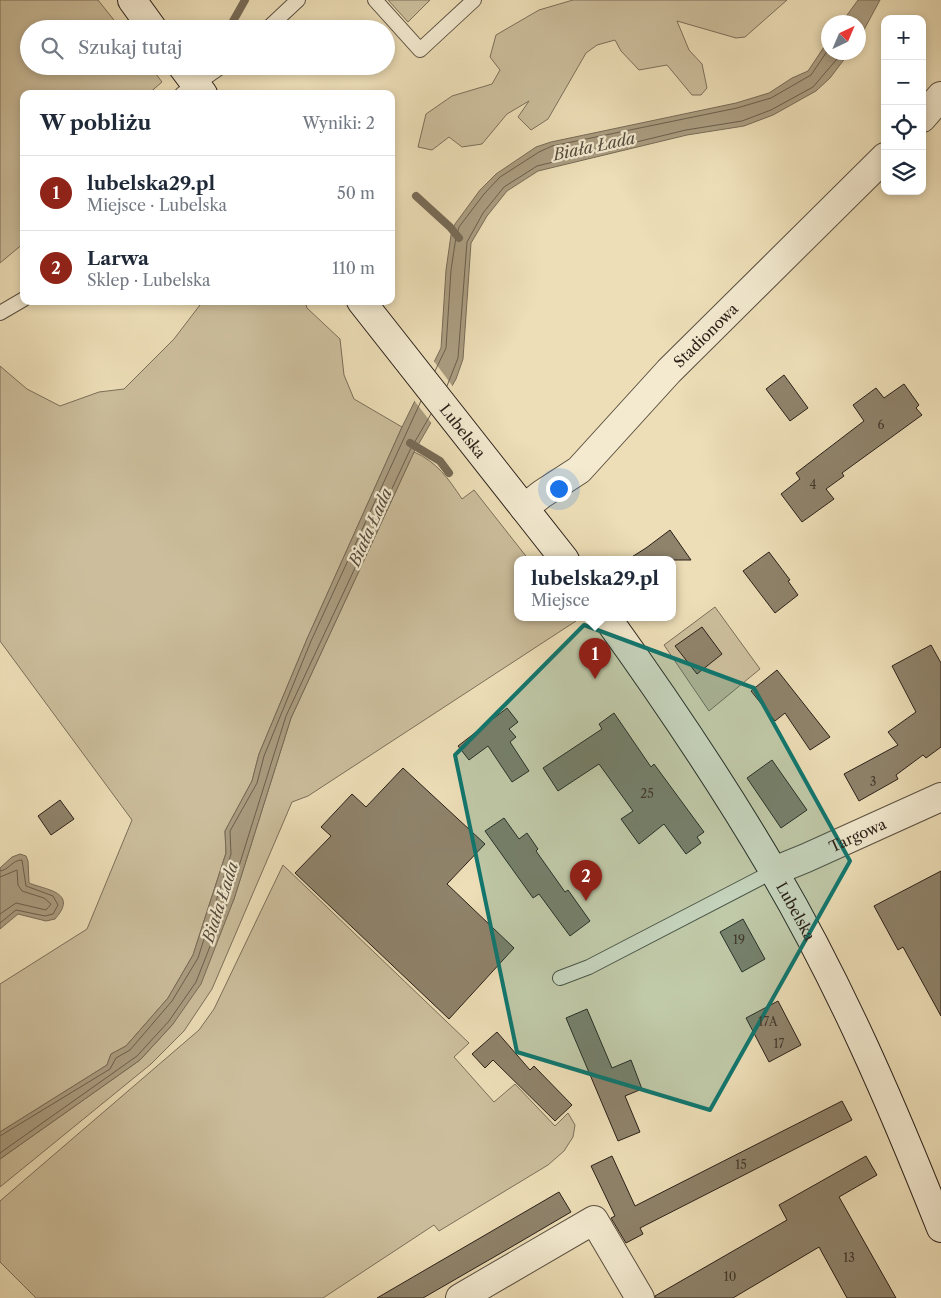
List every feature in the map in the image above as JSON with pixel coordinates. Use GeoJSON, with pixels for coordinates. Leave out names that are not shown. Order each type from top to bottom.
{"type":"FeatureCollection","features":[{"type":"Feature","properties":{"kind":"street"},"geometry":{"type":"LineString","coordinates":[[132,0],[146,20]]}},
{"type":"Feature","properties":{"kind":"street"},"geometry":{"type":"LineString","coordinates":[[926,113],[941,96]]}},
{"type":"Feature","properties":{"kind":"street","name":"Stadionowa"},"geometry":{"type":"LineString","coordinates":[[524,508],[579,470],[669,371],[881,161]]}},
{"type":"Feature","properties":{"kind":"street","name":"Lubelska"},"geometry":{"type":"LineString","coordinates":[[364,305],[562,556]]}},
{"type":"Feature","properties":{"kind":"street","name":"Lubelska"},"geometry":{"type":"LineString","coordinates":[[609,621],[702,754],[774,871],[829,973],[869,1057],[941,1228]]}},
{"type":"Feature","properties":{"kind":"street","name":"Targowa"},"geometry":{"type":"LineString","coordinates":[[774,871],[941,797]]}},
{"type":"Feature","properties":{"kind":"street"},"geometry":{"type":"LineString","coordinates":[[460,1298],[594,1220],[640,1298]]}},
{"type":"Feature","properties":{"kind":"lane"},"geometry":{"type":"LineString","coordinates":[[277,20],[298,0]]}},
{"type":"Feature","properties":{"kind":"lane"},"geometry":{"type":"LineString","coordinates":[[375,0],[393,20]]}},
{"type":"Feature","properties":{"kind":"lane"},"geometry":{"type":"LineString","coordinates":[[395,22],[420,50],[474,0]]}},
{"type":"Feature","properties":{"kind":"lane"},"geometry":{"type":"LineString","coordinates":[[191,84],[206,75]]}},
{"type":"Feature","properties":{"kind":"lane"},"geometry":{"type":"LineString","coordinates":[[0,313],[20,301]]}},
{"type":"Feature","properties":{"kind":"lane"},"geometry":{"type":"LineString","coordinates":[[560,978],[589,968],[774,871]]}},
{"type":"Feature","properties":{"kind":"highlighted area"},"geometry":{"type":"Polygon","coordinates":[[[584,625],[754,688],[850,861],[710,1110],[517,1052],[455,755],[584,625]]]}},
{"type":"Feature","properties":{"kind":"shaded area"},"geometry":{"type":"Polygon","coordinates":[[[0,0],[98,0],[114,20],[20,20],[20,75],[157,75],[162,82],[153,90],[20,90],[20,246],[0,263],[0,0]]]}},
{"type":"Feature","properties":{"kind":"shaded area"},"geometry":{"type":"Polygon","coordinates":[[[388,0],[430,0],[408,22],[388,0]]]}},
{"type":"Feature","properties":{"kind":"shaded area"},"geometry":{"type":"Polygon","coordinates":[[[573,0],[787,0],[745,37],[736,38],[677,21],[689,50],[702,64],[707,88],[701,95],[692,95],[667,65],[639,70],[621,51],[615,40],[597,45],[586,53],[548,119],[531,130],[518,117],[529,101],[507,114],[482,144],[462,147],[449,137],[432,150],[418,147],[426,114],[452,96],[492,84],[500,70],[490,57],[496,35],[539,10],[573,0]]]}},
{"type":"Feature","properties":{"kind":"shaded area"},"geometry":{"type":"Polygon","coordinates":[[[200,305],[306,305],[307,308],[340,339],[344,375],[354,399],[402,427],[307,639],[259,754],[252,781],[225,831],[226,853],[193,955],[168,998],[126,1046],[111,1054],[107,1065],[0,1132],[0,984],[87,929],[132,820],[0,641],[0,366],[27,389],[60,406],[99,392],[124,389],[174,339],[200,305]]]}},
{"type":"Feature","properties":{"kind":"shaded area"},"geometry":{"type":"Polygon","coordinates":[[[414,452],[436,466],[462,499],[474,490],[526,556],[514,556],[514,621],[576,621],[308,796],[292,802],[212,989],[184,1031],[151,1064],[0,1187],[0,1159],[140,1060],[173,1024],[234,899],[291,718],[414,452]]]}},
{"type":"Feature","properties":{"kind":"shaded area"},"geometry":{"type":"Polygon","coordinates":[[[715,607],[760,669],[709,711],[664,645],[715,607]]]}},
{"type":"Feature","properties":{"kind":"shaded area"},"geometry":{"type":"Polygon","coordinates":[[[283,865],[469,1043],[454,1057],[494,1102],[515,1084],[555,1126],[568,1113],[575,1125],[573,1137],[564,1151],[548,1165],[439,1231],[434,1225],[323,1298],[36,1298],[0,1262],[0,1201],[199,1030],[214,1009],[283,865]]]}},
{"type":"Feature","properties":{"kind":"water"},"geometry":{"type":"Polygon","coordinates":[[[858,0],[880,0],[866,26],[866,15],[847,15],[858,0]]]}},
{"type":"Feature","properties":{"kind":"water","name":"Biała Łada"},"geometry":{"type":"Polygon","coordinates":[[[821,52],[821,60],[844,60],[830,78],[816,91],[773,115],[744,126],[687,135],[538,171],[507,191],[487,216],[471,243],[463,359],[456,379],[414,452],[291,718],[234,899],[201,984],[173,1024],[140,1060],[0,1159],[0,1132],[107,1065],[111,1054],[126,1046],[168,998],[193,955],[226,853],[225,831],[252,781],[259,754],[307,639],[402,427],[441,348],[446,270],[451,235],[455,224],[480,190],[496,174],[536,147],[551,142],[736,103],[769,93],[792,78],[808,71],[821,52]]]}},
{"type":"Feature","properties":{"kind":"water"},"geometry":{"type":"Polygon","coordinates":[[[20,854],[26,856],[28,861],[29,883],[51,890],[62,898],[63,903],[55,919],[46,921],[18,914],[0,929],[0,868],[12,857],[20,854]]]}},
{"type":"Feature","properties":{"kind":"pier"},"geometry":{"type":"Polygon","coordinates":[[[433,360],[454,388],[433,425],[413,399],[433,360]]]}},
{"type":"Feature","properties":{"kind":"building"},"geometry":{"type":"Polygon","coordinates":[[[784,375],[808,408],[790,421],[766,389],[784,375]]]}},
{"type":"Feature","properties":{"kind":"building"},"geometry":{"type":"Polygon","coordinates":[[[904,384],[919,405],[916,408],[922,415],[842,473],[844,476],[826,489],[834,499],[802,522],[781,494],[800,479],[796,473],[864,421],[853,405],[876,388],[884,398],[904,384]]]}},
{"type":"Feature","properties":{"kind":"building"},"geometry":{"type":"Polygon","coordinates":[[[670,530],[691,560],[676,560],[676,556],[633,556],[670,530]]]}},
{"type":"Feature","properties":{"kind":"building"},"geometry":{"type":"Polygon","coordinates":[[[769,552],[790,580],[788,581],[798,595],[775,613],[743,571],[769,552]]]}},
{"type":"Feature","properties":{"kind":"building"},"geometry":{"type":"Polygon","coordinates":[[[702,627],[722,654],[697,674],[675,646],[702,627]]]}},
{"type":"Feature","properties":{"kind":"building"},"geometry":{"type":"Polygon","coordinates":[[[931,645],[941,663],[941,747],[926,758],[923,755],[896,775],[898,779],[859,801],[844,774],[898,745],[888,732],[916,712],[892,666],[931,645]]]}},
{"type":"Feature","properties":{"kind":"building"},"geometry":{"type":"Polygon","coordinates":[[[777,670],[830,737],[810,750],[785,713],[775,721],[751,691],[777,670]]]}},
{"type":"Feature","properties":{"kind":"building"},"geometry":{"type":"Polygon","coordinates":[[[507,708],[518,722],[509,729],[516,737],[510,742],[529,771],[512,782],[488,746],[469,760],[458,746],[507,708]]]}},
{"type":"Feature","properties":{"kind":"building"},"geometry":{"type":"Polygon","coordinates":[[[614,713],[651,767],[654,764],[704,832],[697,837],[701,843],[686,854],[664,824],[639,844],[621,819],[633,811],[599,764],[558,791],[543,768],[602,729],[599,724],[614,713]]]}},
{"type":"Feature","properties":{"kind":"building"},"geometry":{"type":"Polygon","coordinates":[[[772,760],[807,810],[781,828],[747,778],[772,760]]]}},
{"type":"Feature","properties":{"kind":"building"},"geometry":{"type":"Polygon","coordinates":[[[403,768],[485,844],[447,884],[514,948],[449,1019],[295,873],[331,836],[321,827],[352,794],[366,807],[403,768]]]}},
{"type":"Feature","properties":{"kind":"building"},"geometry":{"type":"Polygon","coordinates":[[[60,800],[74,819],[51,835],[38,816],[60,800]]]}},
{"type":"Feature","properties":{"kind":"building"},"geometry":{"type":"Polygon","coordinates":[[[504,818],[519,839],[527,833],[538,849],[536,851],[565,892],[568,890],[590,921],[570,936],[539,894],[533,898],[485,831],[504,818]]]}},
{"type":"Feature","properties":{"kind":"building"},"geometry":{"type":"Polygon","coordinates":[[[941,871],[941,1016],[903,947],[898,950],[874,906],[941,871]]]}},
{"type":"Feature","properties":{"kind":"building"},"geometry":{"type":"Polygon","coordinates":[[[743,919],[765,959],[742,972],[720,932],[743,919]]]}},
{"type":"Feature","properties":{"kind":"building"},"geometry":{"type":"Polygon","coordinates":[[[778,1001],[801,1045],[769,1062],[746,1018],[778,1001]]]}},
{"type":"Feature","properties":{"kind":"building"},"geometry":{"type":"Polygon","coordinates":[[[587,1009],[612,1068],[631,1060],[642,1089],[625,1096],[640,1132],[618,1141],[566,1018],[587,1009]]]}},
{"type":"Feature","properties":{"kind":"building"},"geometry":{"type":"Polygon","coordinates":[[[497,1032],[530,1070],[534,1066],[572,1105],[555,1121],[493,1060],[485,1068],[472,1054],[497,1032]]]}},
{"type":"Feature","properties":{"kind":"building"},"geometry":{"type":"Polygon","coordinates":[[[842,1101],[852,1120],[640,1228],[643,1234],[626,1243],[611,1218],[615,1216],[591,1166],[612,1156],[635,1206],[842,1101]]]}},
{"type":"Feature","properties":{"kind":"building"},"geometry":{"type":"Polygon","coordinates":[[[866,1156],[877,1175],[839,1197],[896,1298],[847,1298],[819,1247],[733,1298],[656,1298],[655,1296],[787,1220],[779,1205],[866,1156]]]}},
{"type":"Feature","properties":{"kind":"building"},"geometry":{"type":"Polygon","coordinates":[[[559,1192],[571,1212],[501,1253],[423,1298],[377,1298],[559,1192]]]}},
{"type":"Feature","properties":{"kind":"waterway"},"geometry":{"type":"LineString","coordinates":[[234,20],[245,0]]}},
{"type":"Feature","properties":{"kind":"waterway"},"geometry":{"type":"LineString","coordinates":[[416,196],[450,227],[459,238]]}},
{"type":"Feature","properties":{"kind":"waterway"},"geometry":{"type":"LineString","coordinates":[[410,443],[440,461],[449,473]]}},
{"type":"Feature","properties":{"kind":"place","name":"lubelska29.pl"},"geometry":{"type":"Point","coordinates":[595,679]}},
{"type":"Feature","properties":{"kind":"place","name":"Larwa"},"geometry":{"type":"Point","coordinates":[586,901]}}]}
